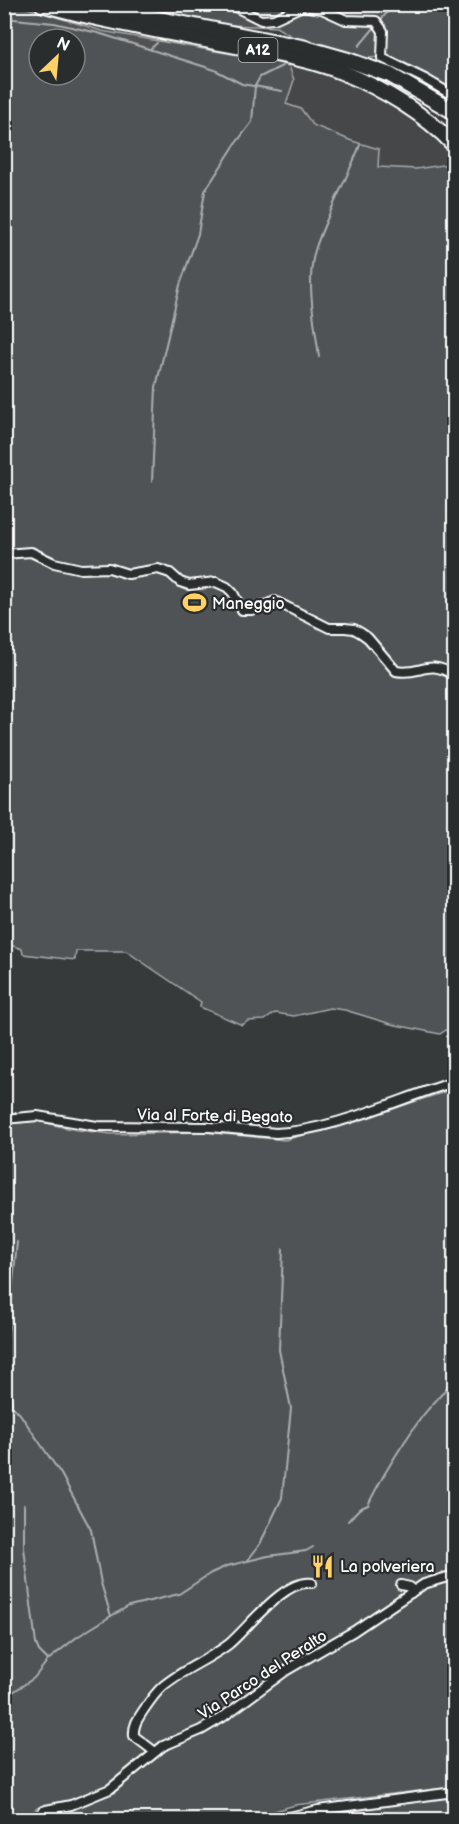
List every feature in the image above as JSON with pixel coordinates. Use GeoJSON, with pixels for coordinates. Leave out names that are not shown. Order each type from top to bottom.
{"type":"FeatureCollection","features":[{"type":"Feature","properties":{"kind":"highway","name":"A12"},"geometry":{"type":"LineString","coordinates":[[42,4],[84,16],[300,59],[343,72],[381,91],[418,114],[454,145]]}},
{"type":"Feature","properties":{"kind":"highway","name":"A12"},"geometry":{"type":"LineString","coordinates":[[83,4],[302,47],[348,60],[390,75],[454,112]]}},
{"type":"Feature","properties":{"kind":"street"},"geometry":{"type":"LineString","coordinates":[[229,4],[261,20],[274,19],[302,6],[322,9],[346,20],[376,21],[383,31],[382,58],[454,96]]}},
{"type":"Feature","properties":{"kind":"street"},"geometry":{"type":"LineString","coordinates":[[4,554],[31,552],[54,563],[81,569],[109,568],[128,574],[158,570],[170,573],[185,584],[216,582],[233,593],[242,610],[252,610],[275,601],[329,628],[354,629],[368,638],[396,671],[407,672],[433,666],[454,675]]}},
{"type":"Feature","properties":{"kind":"street","name":"Via al Forte di Begato"},"geometry":{"type":"LineString","coordinates":[[4,1119],[37,1116],[120,1128],[187,1126],[276,1133],[290,1132],[337,1121],[454,1082]]}},
{"type":"Feature","properties":{"kind":"street","name":"Via Parco del Peralto"},"geometry":{"type":"LineString","coordinates":[[39,1820],[43,1811],[71,1805],[110,1789],[163,1746],[201,1730],[223,1717],[287,1670],[424,1584],[454,1575]]}},
{"type":"Feature","properties":{"kind":"street"},"geometry":{"type":"LineString","coordinates":[[155,1752],[134,1736],[133,1729],[136,1721],[164,1685],[191,1667],[206,1663],[288,1590],[305,1583],[312,1583]]}},
{"type":"Feature","properties":{"kind":"street"},"geometry":{"type":"LineString","coordinates":[[401,1585],[410,1587],[411,1593]]}},
{"type":"Feature","properties":{"kind":"street"},"geometry":{"type":"LineString","coordinates":[[277,1820],[318,1809],[454,1792]]}},
{"type":"Feature","properties":{"kind":"shaded area"},"geometry":{"type":"Polygon","coordinates":[[[14,4],[102,31],[289,66],[294,80],[286,104],[301,109],[313,125],[379,149],[378,167],[416,169],[449,164],[454,168],[454,1031],[446,1030],[440,1034],[330,1008],[294,1016],[275,1013],[265,1020],[248,1021],[242,1025],[200,1007],[201,1002],[126,951],[76,951],[75,960],[23,954],[22,949],[5,943],[4,5],[14,4]]]}},
{"type":"Feature","properties":{"kind":"shaded area"},"geometry":{"type":"Polygon","coordinates":[[[141,5],[454,5],[454,91],[439,81],[387,56],[361,59],[293,37],[276,27],[209,24],[171,18],[169,12],[141,5]]]}},
{"type":"Feature","properties":{"kind":"shaded area"},"geometry":{"type":"Polygon","coordinates":[[[289,66],[333,76],[388,103],[423,127],[454,153],[454,168],[449,164],[416,169],[378,167],[379,149],[313,125],[301,109],[286,104],[294,80],[289,66]]]}},
{"type":"Feature","properties":{"kind":"shaded area"},"geometry":{"type":"Polygon","coordinates":[[[454,1089],[454,1787],[295,1805],[248,1819],[46,1819],[48,1806],[36,1808],[33,1819],[5,1820],[5,1124],[39,1121],[70,1129],[111,1134],[203,1132],[285,1140],[454,1089]]]}},
{"type":"Feature","properties":{"kind":"shaded area"},"geometry":{"type":"Polygon","coordinates":[[[454,1797],[454,1819],[300,1820],[326,1813],[454,1797]]]}},
{"type":"Feature","properties":{"kind":"waterway"},"geometry":{"type":"LineString","coordinates":[[359,46],[394,4]]}},
{"type":"Feature","properties":{"kind":"waterway"},"geometry":{"type":"LineString","coordinates":[[4,18],[54,23],[98,33],[215,70],[242,84],[282,91]]}},
{"type":"Feature","properties":{"kind":"waterway"},"geometry":{"type":"LineString","coordinates":[[150,49],[157,43]]}},
{"type":"Feature","properties":{"kind":"waterway"},"geometry":{"type":"LineString","coordinates":[[152,482],[156,387],[180,285],[198,234],[205,191],[252,122],[255,86],[260,77],[282,66]]}},
{"type":"Feature","properties":{"kind":"waterway"},"geometry":{"type":"LineString","coordinates":[[319,357],[311,287],[313,260],[326,221],[360,145]]}},
{"type":"Feature","properties":{"kind":"waterway"},"geometry":{"type":"LineString","coordinates":[[449,508],[454,477]]}},
{"type":"Feature","properties":{"kind":"waterway"},"geometry":{"type":"LineString","coordinates":[[12,1403],[5,1361],[17,1242]]}},
{"type":"Feature","properties":{"kind":"waterway"},"geometry":{"type":"LineString","coordinates":[[248,1560],[260,1544],[282,1498],[291,1408],[279,1350],[283,1249]]}},
{"type":"Feature","properties":{"kind":"waterway"},"geometry":{"type":"LineString","coordinates":[[348,1521],[359,1509],[368,1505],[399,1450],[421,1418],[448,1386],[454,1374]]}},
{"type":"Feature","properties":{"kind":"waterway"},"geometry":{"type":"LineString","coordinates":[[4,1398],[20,1414],[61,1474],[91,1530],[101,1583],[111,1616]]}},
{"type":"Feature","properties":{"kind":"waterway"},"geometry":{"type":"LineString","coordinates":[[24,1505],[24,1548],[36,1644],[47,1659]]}},
{"type":"Feature","properties":{"kind":"waterway"},"geometry":{"type":"LineString","coordinates":[[4,1698],[34,1678],[48,1660],[77,1637],[129,1606],[179,1594],[211,1573],[227,1566],[268,1556],[306,1551],[313,1547]]}},
{"type":"Feature","properties":{"kind":"place","name":"Maneggio"},"geometry":{"type":"Point","coordinates":[194,603]}},
{"type":"Feature","properties":{"kind":"place","name":"La polveriera"},"geometry":{"type":"Point","coordinates":[322,1566]}}]}
